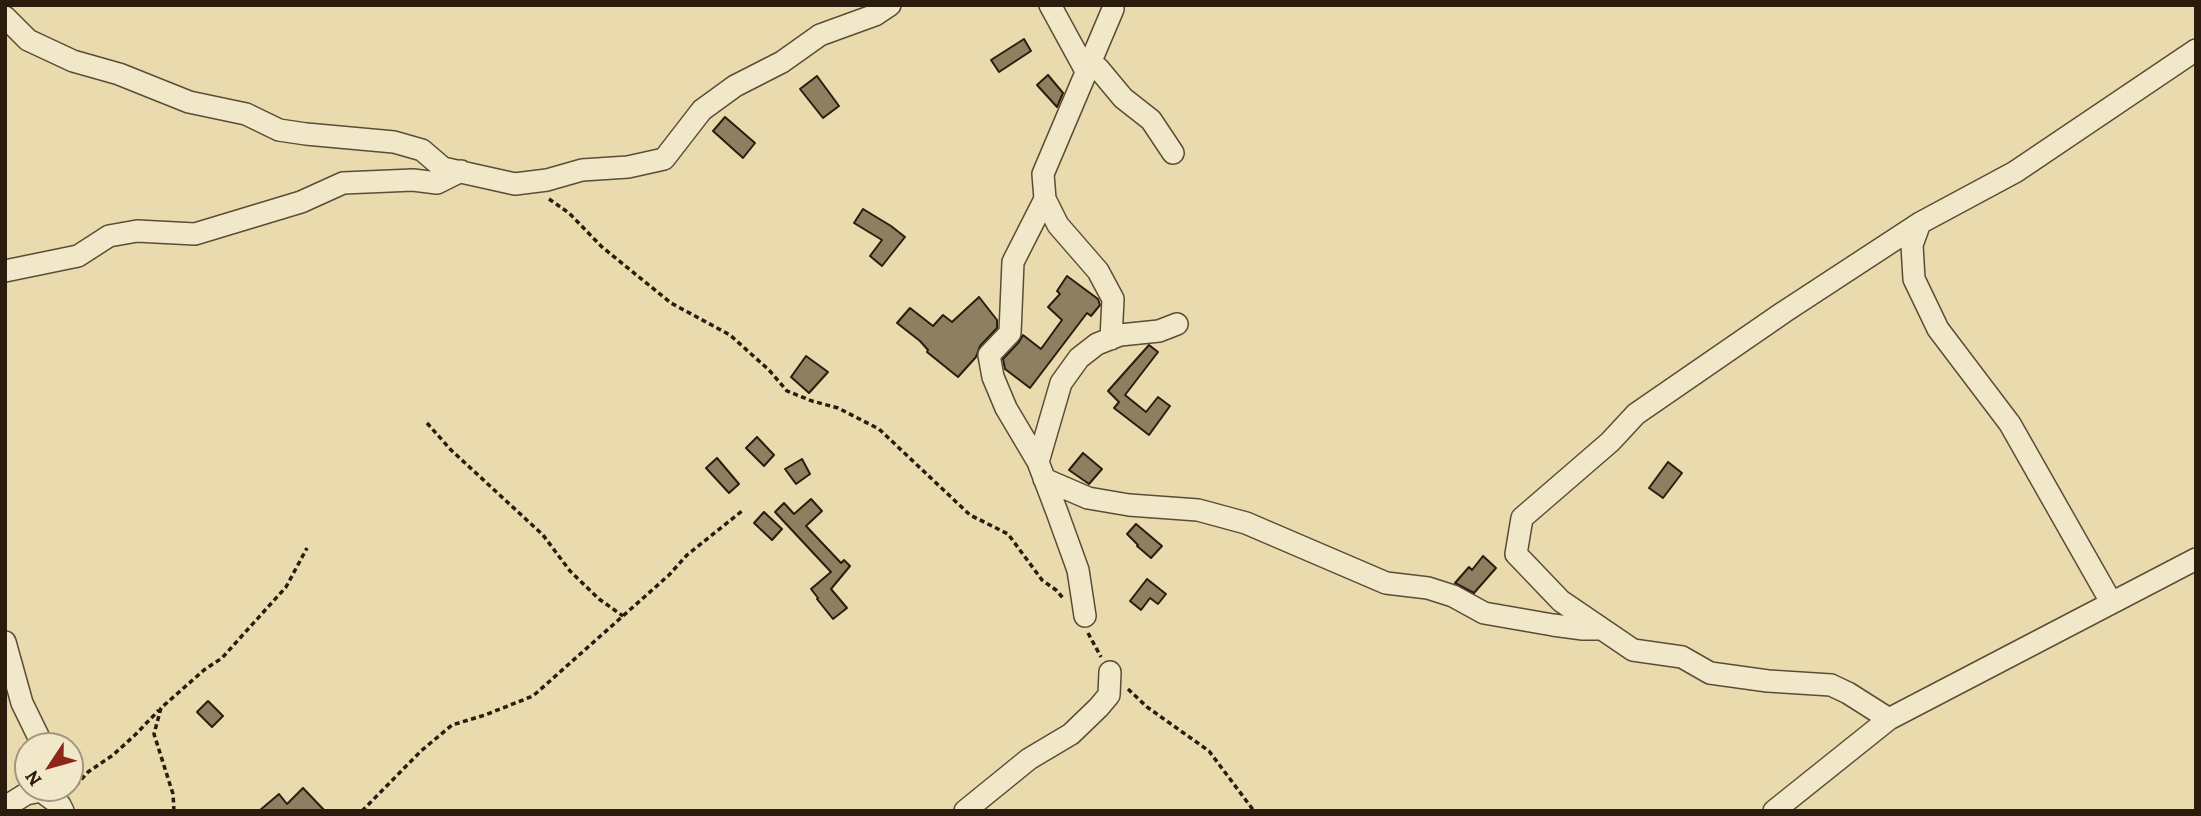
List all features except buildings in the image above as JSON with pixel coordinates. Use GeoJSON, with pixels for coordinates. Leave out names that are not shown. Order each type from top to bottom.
{"type":"FeatureCollection","features":[{"type":"Feature","properties":{"kind":"street"},"geometry":{"type":"LineString","coordinates":[[5,17],[28,40],[74,61],[119,74],[189,102],[246,114],[279,130],[394,142],[422,150],[443,168],[515,184],[547,180],[582,170],[628,167],[664,159],[702,110],[735,86],[782,62],[820,35],[875,15],[890,5]]}},
{"type":"Feature","properties":{"kind":"street"},"geometry":{"type":"LineString","coordinates":[[1050,5],[1086,71]]}},
{"type":"Feature","properties":{"kind":"street"},"geometry":{"type":"LineString","coordinates":[[1111,338],[1113,299],[1098,271],[1058,225],[1045,199],[1043,174],[1115,7]]}},
{"type":"Feature","properties":{"kind":"street"},"geometry":{"type":"LineString","coordinates":[[1889,719],[1831,685],[1768,681],[1710,673],[1682,657],[1633,650],[1562,601],[1516,554],[1522,517],[1657,398],[1920,223],[2015,172],[2196,50]]}},
{"type":"Feature","properties":{"kind":"street"},"geometry":{"type":"LineString","coordinates":[[1086,71],[1098,68],[1124,98],[1151,120],[1173,153]]}},
{"type":"Feature","properties":{"kind":"street"},"geometry":{"type":"LineString","coordinates":[[5,271],[78,256],[109,236],[137,231],[195,234],[301,202],[343,183],[413,180],[437,183],[461,172]]}},
{"type":"Feature","properties":{"kind":"street"},"geometry":{"type":"LineString","coordinates":[[1045,199],[1013,262],[1010,333],[989,355],[993,377],[1006,408],[1041,470],[1078,570],[1085,616]]}},
{"type":"Feature","properties":{"kind":"street"},"geometry":{"type":"LineString","coordinates":[[1920,223],[1912,245],[1914,279],[1938,329],[2010,424],[2111,602]]}},
{"type":"Feature","properties":{"kind":"street"},"geometry":{"type":"LineString","coordinates":[[1041,470],[1060,383],[1079,358],[1097,344],[1111,338],[1159,331],[1177,324]]}},
{"type":"Feature","properties":{"kind":"street"},"geometry":{"type":"LineString","coordinates":[[1041,470],[1088,498],[1129,505],[1198,510],[1246,523],[1386,583],[1428,587],[1484,612],[1553,625],[1602,629]]}},
{"type":"Feature","properties":{"kind":"street"},"geometry":{"type":"LineString","coordinates":[[1774,811],[1889,719],[2196,559]]}},
{"type":"Feature","properties":{"kind":"street"},"geometry":{"type":"LineString","coordinates":[[5,642],[22,704],[36,732]]}},
{"type":"Feature","properties":{"kind":"street"},"geometry":{"type":"LineString","coordinates":[[965,811],[1028,759],[1071,734],[1109,695],[1110,672]]}},
{"type":"Feature","properties":{"kind":"street"},"geometry":{"type":"LineString","coordinates":[[5,807],[26,794],[41,791],[60,805],[69,803]]}},
{"type":"Feature","properties":{"kind":"path"},"geometry":{"type":"LineString","coordinates":[[536,181],[541,193],[569,213],[612,255],[671,303],[730,335],[769,370],[787,391],[838,408],[878,429],[970,515],[1008,534],[1042,580],[1085,616],[1084,628],[1110,672],[1147,707],[1209,751],[1254,811]]}},
{"type":"Feature","properties":{"kind":"path"},"geometry":{"type":"LineString","coordinates":[[427,423],[451,450],[543,535],[570,571],[599,599],[623,616]]}},
{"type":"Feature","properties":{"kind":"path"},"geometry":{"type":"LineString","coordinates":[[362,811],[421,751],[452,724],[485,715],[533,696],[687,555],[742,511]]}},
{"type":"Feature","properties":{"kind":"path"},"geometry":{"type":"LineString","coordinates":[[69,803],[70,792],[89,772],[113,755],[161,708],[204,670],[222,658],[286,586],[307,548]]}},
{"type":"Feature","properties":{"kind":"path"},"geometry":{"type":"LineString","coordinates":[[161,708],[154,734],[173,794],[174,811]]}}]}
